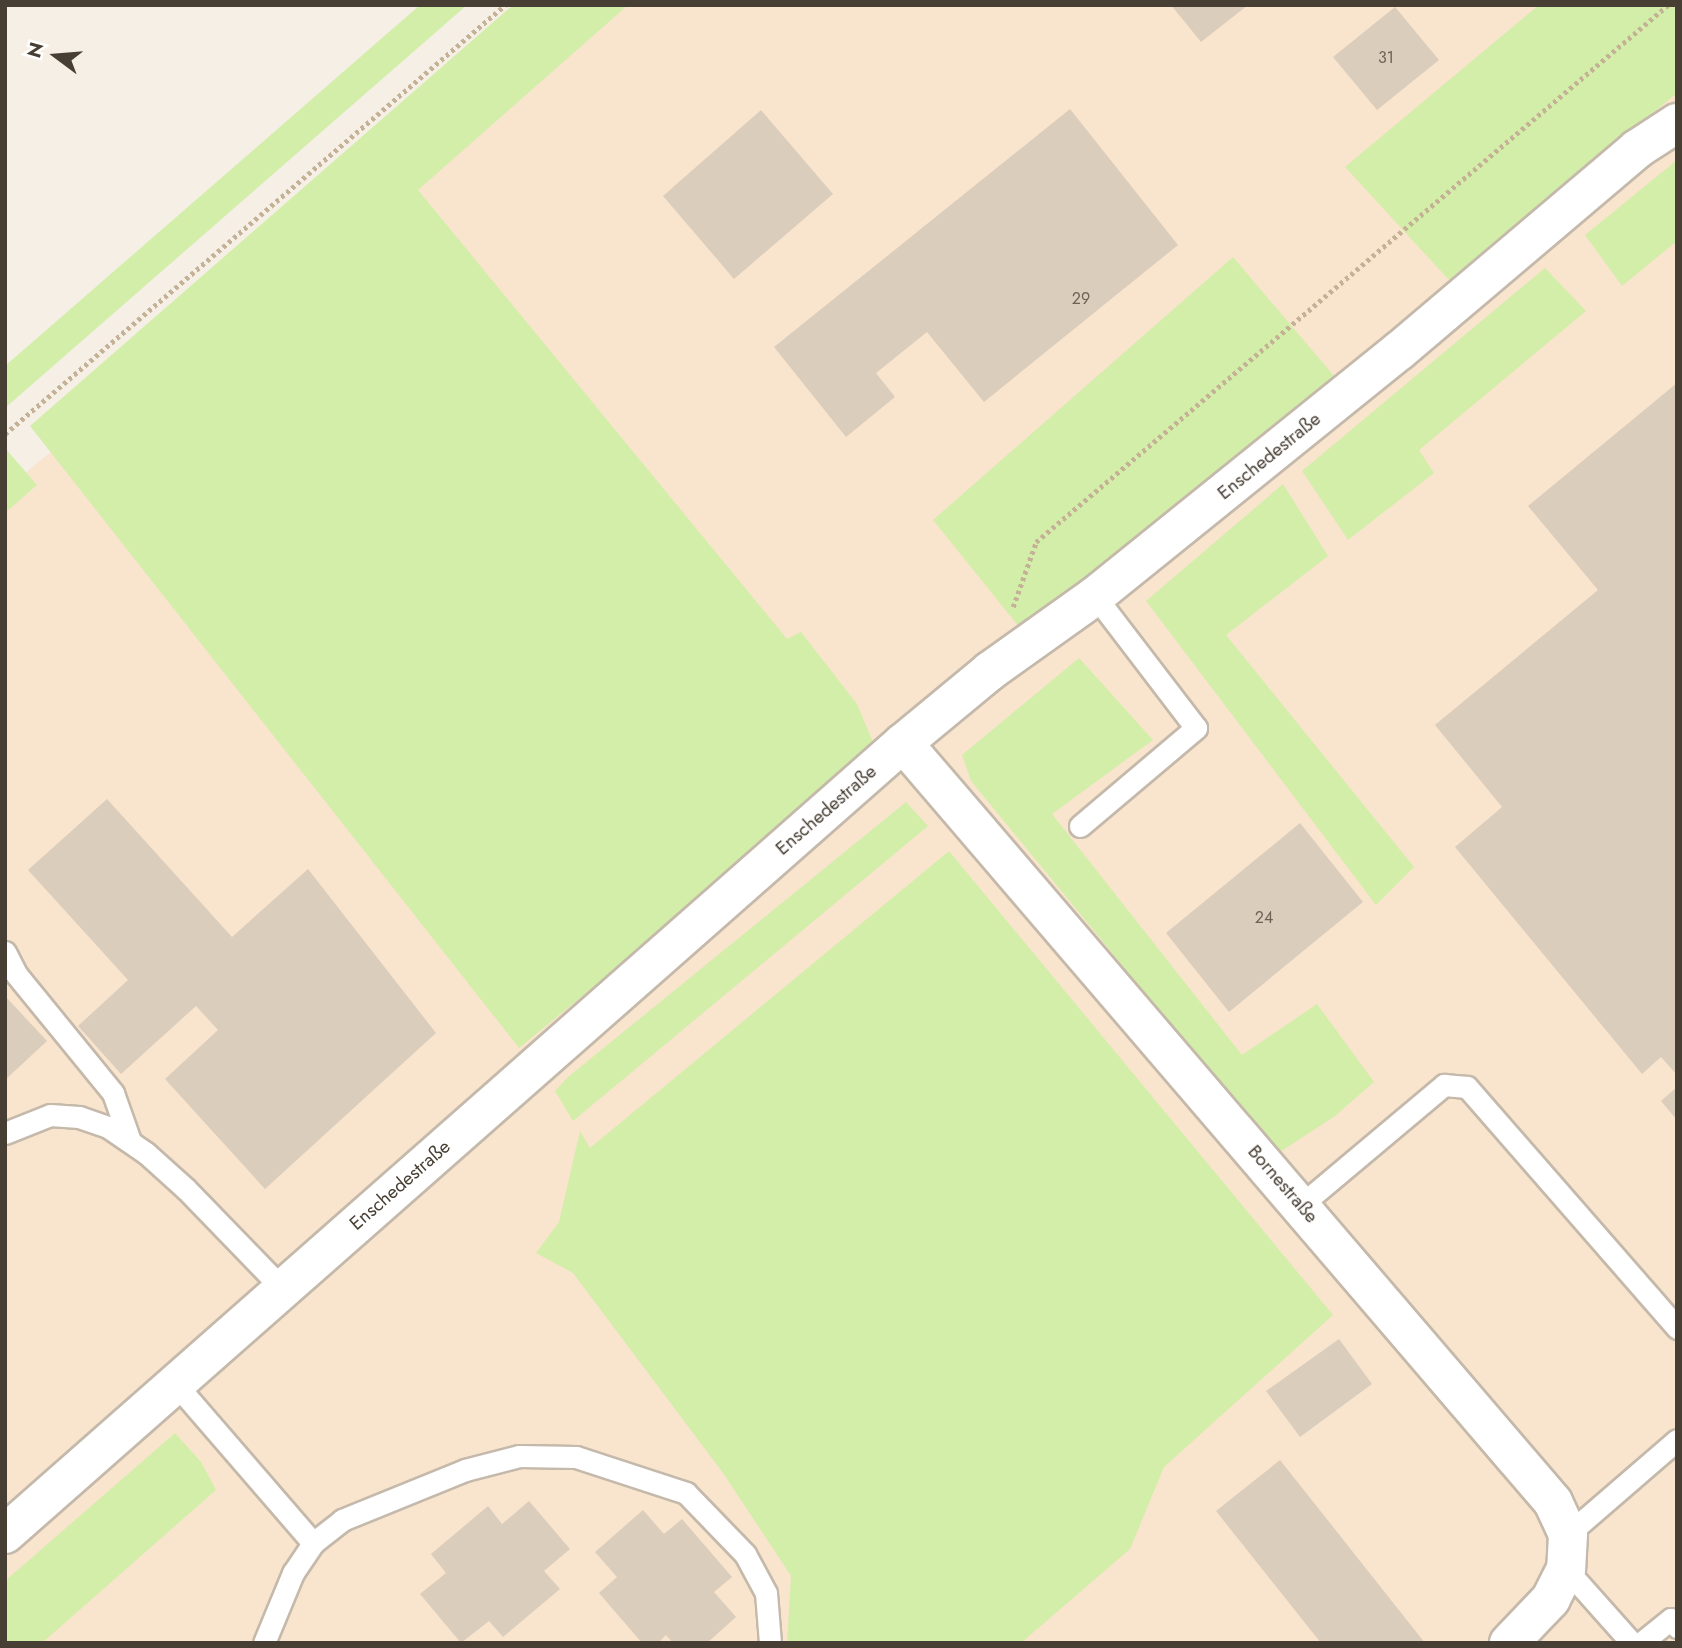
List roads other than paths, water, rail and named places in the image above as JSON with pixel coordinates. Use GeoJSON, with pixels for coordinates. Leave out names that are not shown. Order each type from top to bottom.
{"type":"FeatureCollection","features":[{"type":"Feature","properties":{"kind":"street","name":"Enschedestraße"},"geometry":{"type":"LineString","coordinates":[[5,1534],[174,1382],[903,743],[990,671],[1095,596],[1399,351],[1637,149],[1677,123]]}},
{"type":"Feature","properties":{"kind":"street","name":"Bornestraße"},"geometry":{"type":"LineString","coordinates":[[903,743],[1553,1502],[1567,1551]]}},
{"type":"Feature","properties":{"kind":"street"},"geometry":{"type":"LineString","coordinates":[[1509,1643],[1551,1599],[1567,1551]]}},
{"type":"Feature","properties":{"kind":"lane"},"geometry":{"type":"LineString","coordinates":[[1080,826],[1196,728],[1095,596]]}},
{"type":"Feature","properties":{"kind":"lane"},"geometry":{"type":"LineString","coordinates":[[5,953],[16,974],[113,1093],[130,1141]]}},
{"type":"Feature","properties":{"kind":"lane"},"geometry":{"type":"LineString","coordinates":[[1301,1205],[1444,1085],[1467,1087],[1677,1328]]}},
{"type":"Feature","properties":{"kind":"lane"},"geometry":{"type":"LineString","coordinates":[[5,1133],[50,1115],[69,1116],[108,1127],[130,1141],[186,1189],[282,1289]]}},
{"type":"Feature","properties":{"kind":"lane"},"geometry":{"type":"LineString","coordinates":[[174,1382],[313,1543]]}},
{"type":"Feature","properties":{"kind":"lane"},"geometry":{"type":"LineString","coordinates":[[1632,1643],[1567,1551],[1677,1440]]}},
{"type":"Feature","properties":{"kind":"lane"},"geometry":{"type":"LineString","coordinates":[[264,1643],[293,1573],[313,1543],[342,1520],[465,1470],[519,1456],[576,1457],[685,1493],[715,1519],[745,1554],[766,1593],[770,1643]]}},
{"type":"Feature","properties":{"kind":"lane"},"geometry":{"type":"LineString","coordinates":[[1641,1643],[1675,1620]]}}]}
